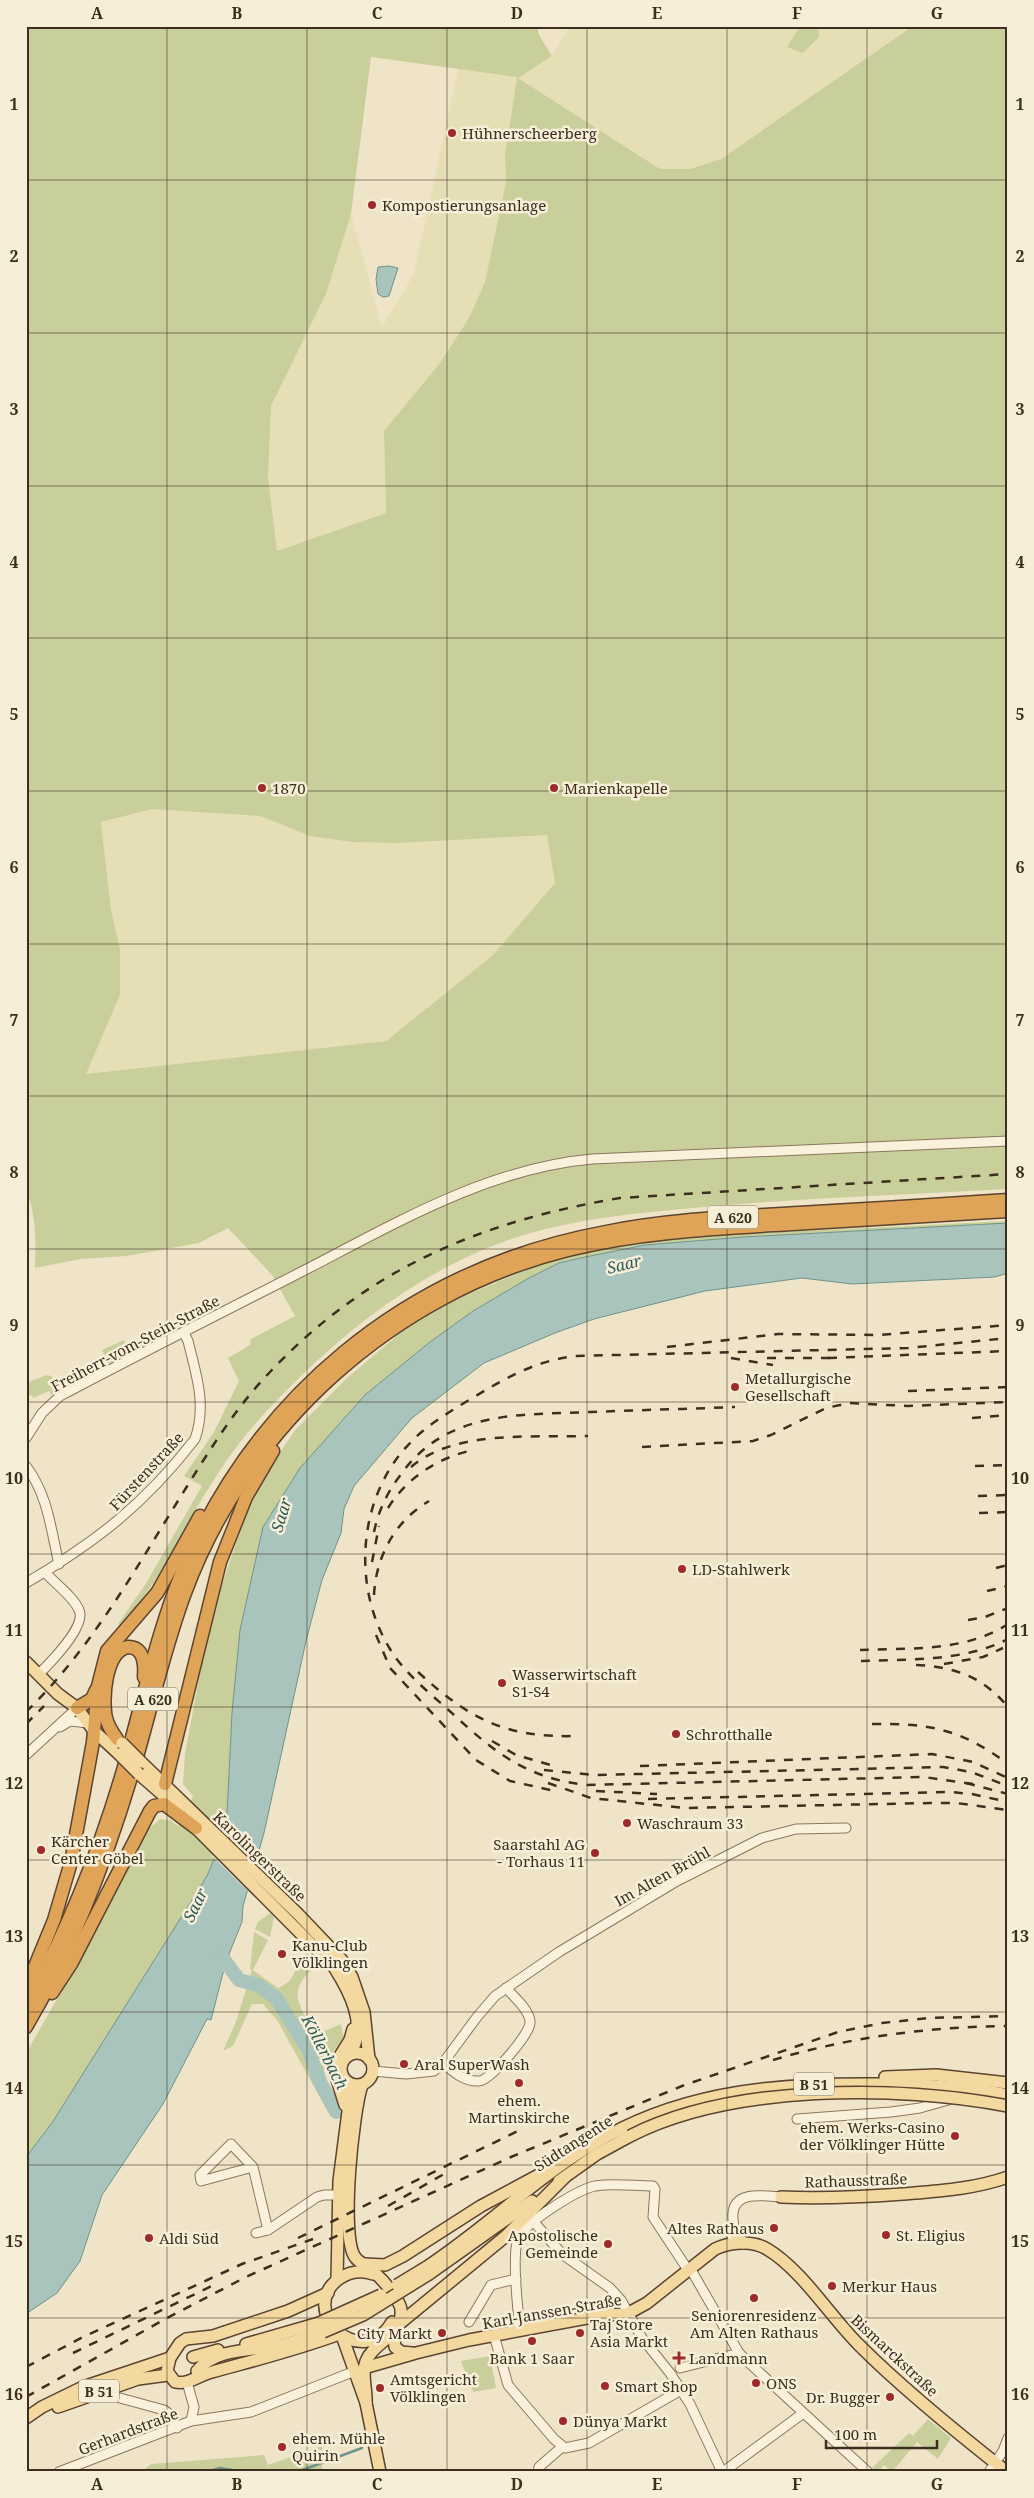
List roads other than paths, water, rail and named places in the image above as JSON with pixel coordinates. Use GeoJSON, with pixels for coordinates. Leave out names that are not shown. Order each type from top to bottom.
{"type":"FeatureCollection","features":[{"type":"Feature","properties":{"kind":"highway","name":"A 620"},"geometry":{"type":"LineString","coordinates":[[26,2007],[65,1927],[95,1854],[123,1770],[167,1611],[186,1563],[211,1513],[240,1465],[269,1426],[294,1398],[356,1342],[391,1316],[469,1280],[516,1255],[563,1241],[652,1224],[1008,1200]]}},
{"type":"Feature","properties":{"kind":"highway","name":"A 620"},"geometry":{"type":"LineString","coordinates":[[26,2027],[73,1934],[104,1856],[132,1775],[166,1647],[195,1568],[224,1510],[279,1430],[316,1392],[362,1351],[397,1324],[469,1280],[566,1250],[651,1235],[726,1228],[1008,1211]]}},
{"type":"Feature","properties":{"kind":"highway"},"geometry":{"type":"LineString","coordinates":[[165,1784],[220,1562],[246,1497],[267,1459],[284,1435],[305,1412],[316,1392]]}},
{"type":"Feature","properties":{"kind":"highway"},"geometry":{"type":"LineString","coordinates":[[26,1988],[44,1948],[64,1890],[80,1818],[92,1723],[98,1686],[107,1651],[157,1593],[183,1543],[207,1506],[240,1465]]}},
{"type":"Feature","properties":{"kind":"highway"},"geometry":{"type":"LineString","coordinates":[[119,1746],[107,1720],[105,1697],[111,1663],[121,1649],[132,1647],[142,1654],[144,1692]]}},
{"type":"Feature","properties":{"kind":"highway"},"geometry":{"type":"LineString","coordinates":[[77,1708],[92,1699],[98,1686]]}},
{"type":"Feature","properties":{"kind":"highway"},"geometry":{"type":"LineString","coordinates":[[26,2033],[71,1964],[150,1810],[154,1806],[164,1804],[182,1810],[196,1828]]}},
{"type":"Feature","properties":{"kind":"main road","name":"Karolingerstraße"},"geometry":{"type":"LineString","coordinates":[[26,1662],[77,1708],[91,1712],[92,1723],[119,1746],[182,1810],[298,1914],[341,1959],[352,1978],[366,2017],[369,2059]]}},
{"type":"Feature","properties":{"kind":"main road","name":"Karolingerstraße"},"geometry":{"type":"LineString","coordinates":[[140,1768],[165,1784],[182,1810]]}},
{"type":"Feature","properties":{"kind":"main road","name":"Karolingerstraße"},"geometry":{"type":"LineString","coordinates":[[196,1828],[334,1967],[345,1984],[355,2013],[359,2034],[350,2054]]}},
{"type":"Feature","properties":{"kind":"main road"},"geometry":{"type":"LineString","coordinates":[[348,2111],[333,2067],[351,2036],[355,2013]]}},
{"type":"Feature","properties":{"kind":"main road"},"geometry":{"type":"LineString","coordinates":[[359,2053],[369,2059],[373,2071],[369,2080],[362,2085],[349,2084],[342,2077],[340,2070],[344,2059],[350,2054],[359,2053]]}},
{"type":"Feature","properties":{"kind":"main road"},"geometry":{"type":"LineString","coordinates":[[815,2084],[846,2078],[913,2075],[961,2077],[1008,2083]]}},
{"type":"Feature","properties":{"kind":"main road"},"geometry":{"type":"LineString","coordinates":[[337,2280],[338,2195],[348,2111],[349,2084]]}},
{"type":"Feature","properties":{"kind":"main road","name":"Südtangente"},"geometry":{"type":"LineString","coordinates":[[193,2357],[321,2328],[363,2315],[628,2131],[672,2108],[714,2096],[762,2088],[815,2084],[933,2085],[1008,2095]]}},
{"type":"Feature","properties":{"kind":"main road"},"geometry":{"type":"LineString","coordinates":[[362,2085],[357,2109],[352,2158],[348,2241],[353,2254],[360,2263],[382,2279],[393,2293],[400,2307],[399,2324],[394,2338],[395,2347],[404,2352],[416,2353]]}},
{"type":"Feature","properties":{"kind":"main road","name":"Südtangente"},"geometry":{"type":"LineString","coordinates":[[427,2271],[459,2244],[570,2160],[609,2134],[628,2131],[730,2104],[794,2096],[850,2094],[930,2096],[1008,2105]]}},
{"type":"Feature","properties":{"kind":"main road"},"geometry":{"type":"LineString","coordinates":[[360,2263],[379,2266],[403,2256],[497,2197],[570,2160]]}},
{"type":"Feature","properties":{"kind":"main road"},"geometry":{"type":"LineString","coordinates":[[357,2366],[391,2336],[399,2324],[506,2236],[564,2177]]}},
{"type":"Feature","properties":{"kind":"main road","name":"Rathausstraße"},"geometry":{"type":"LineString","coordinates":[[781,2197],[854,2197],[929,2192],[979,2186],[1008,2177]]}},
{"type":"Feature","properties":{"kind":"main road"},"geometry":{"type":"LineString","coordinates":[[734,2232],[743,2243]]}},
{"type":"Feature","properties":{"kind":"main road","name":"Karl-Janssen-Straße"},"geometry":{"type":"LineString","coordinates":[[357,2366],[520,2330],[603,2315],[627,2314],[647,2303],[715,2249],[743,2243]]}},
{"type":"Feature","properties":{"kind":"main road","name":"Bismarckstraße"},"geometry":{"type":"LineString","coordinates":[[743,2243],[765,2248],[783,2261],[859,2345],[992,2467],[1007,2472]]}},
{"type":"Feature","properties":{"kind":"main road"},"geometry":{"type":"LineString","coordinates":[[380,2472],[357,2366],[341,2335],[327,2317],[326,2304],[328,2293],[337,2280],[346,2274],[358,2272],[371,2273],[382,2279]]}},
{"type":"Feature","properties":{"kind":"main road"},"geometry":{"type":"LineString","coordinates":[[328,2293],[288,2311],[213,2336],[186,2339],[180,2343],[166,2368],[168,2376],[175,2382],[277,2356],[341,2335],[363,2341],[381,2334],[394,2316],[393,2293]]}},
{"type":"Feature","properties":{"kind":"main road","name":"Südtangente"},"geometry":{"type":"LineString","coordinates":[[192,2377],[202,2365],[216,2357],[278,2346],[321,2328]]}},
{"type":"Feature","properties":{"kind":"main road"},"geometry":{"type":"LineString","coordinates":[[30,2417],[42,2407],[83,2387],[183,2352],[193,2357],[197,2365],[192,2377]]}},
{"type":"Feature","properties":{"kind":"main road","name":"B 51"},"geometry":{"type":"LineString","coordinates":[[30,2417],[138,2379],[168,2376]]}},
{"type":"Feature","properties":{"kind":"street","name":"Freiherr-vom-Stein-Straße"},"geometry":{"type":"LineString","coordinates":[[26,1438],[42,1413],[60,1396],[407,1217],[511,1174],[546,1165],[592,1159],[1008,1141]]}},
{"type":"Feature","properties":{"kind":"street","name":"Fürstenstraße"},"geometry":{"type":"LineString","coordinates":[[26,1584],[123,1518],[142,1500],[195,1439],[199,1427],[201,1396],[188,1341],[184,1333]]}},
{"type":"Feature","properties":{"kind":"street"},"geometry":{"type":"LineString","coordinates":[[26,1466],[36,1480],[46,1504],[58,1564]]}},
{"type":"Feature","properties":{"kind":"street"},"geometry":{"type":"LineString","coordinates":[[38,1674],[57,1655],[73,1634],[80,1619],[80,1612],[74,1603],[45,1572]]}},
{"type":"Feature","properties":{"kind":"street"},"geometry":{"type":"LineString","coordinates":[[26,1755],[77,1708]]}},
{"type":"Feature","properties":{"kind":"street"},"geometry":{"type":"LineString","coordinates":[[49,1734],[70,1721],[92,1723]]}},
{"type":"Feature","properties":{"kind":"street","name":"Im Alten Brühl"},"geometry":{"type":"LineString","coordinates":[[373,2071],[422,2074],[434,2071],[443,2063],[477,2016],[506,1988],[677,1881],[762,1838],[796,1829],[846,1828]]}},
{"type":"Feature","properties":{"kind":"street"},"geometry":{"type":"LineString","coordinates":[[443,2063],[464,2079],[479,2082],[493,2074],[528,2031],[530,2022],[527,2013],[506,1988]]}},
{"type":"Feature","properties":{"kind":"street"},"geometry":{"type":"LineString","coordinates":[[797,2119],[891,2112],[920,2108],[950,2099],[990,2101],[1008,2105]]}},
{"type":"Feature","properties":{"kind":"street"},"geometry":{"type":"LineString","coordinates":[[253,2168],[201,2181],[200,2175],[231,2144],[253,2168],[268,2230]]}},
{"type":"Feature","properties":{"kind":"street"},"geometry":{"type":"LineString","coordinates":[[520,2330],[516,2279],[517,2241],[522,2231],[534,2221],[594,2187],[653,2186],[655,2189],[653,2217],[689,2269],[739,2353],[802,2414],[868,2472]]}},
{"type":"Feature","properties":{"kind":"street"},"geometry":{"type":"LineString","coordinates":[[256,2233],[268,2230],[317,2197],[338,2195]]}},
{"type":"Feature","properties":{"kind":"street","name":"Rathausstraße"},"geometry":{"type":"LineString","coordinates":[[734,2232],[733,2212],[735,2204],[742,2197],[755,2195],[781,2197]]}},
{"type":"Feature","properties":{"kind":"street"},"geometry":{"type":"LineString","coordinates":[[534,2221],[562,2254],[610,2288],[621,2300],[627,2314],[694,2411],[723,2472],[802,2414]]}},
{"type":"Feature","properties":{"kind":"street"},"geometry":{"type":"LineString","coordinates":[[727,2245],[734,2232]]}},
{"type":"Feature","properties":{"kind":"street"},"geometry":{"type":"LineString","coordinates":[[469,2322],[491,2285],[516,2279]]}},
{"type":"Feature","properties":{"kind":"street"},"geometry":{"type":"LineString","coordinates":[[494,2336],[508,2385],[554,2439],[566,2447]]}},
{"type":"Feature","properties":{"kind":"street"},"geometry":{"type":"LineString","coordinates":[[680,2368],[739,2353]]}},
{"type":"Feature","properties":{"kind":"street","name":"Karl-Janssen-Straße"},"geometry":{"type":"LineString","coordinates":[[207,2420],[251,2412],[357,2366]]}},
{"type":"Feature","properties":{"kind":"street"},"geometry":{"type":"LineString","coordinates":[[191,2421],[194,2407],[192,2377]]}},
{"type":"Feature","properties":{"kind":"street"},"geometry":{"type":"LineString","coordinates":[[538,2472],[539,2467],[566,2447],[589,2443],[681,2390]]}},
{"type":"Feature","properties":{"kind":"street"},"geometry":{"type":"LineString","coordinates":[[120,2398],[164,2410],[168,2413],[176,2428]]}},
{"type":"Feature","properties":{"kind":"street","name":"Gerhardstraße"},"geometry":{"type":"LineString","coordinates":[[59,2472],[191,2421],[207,2420]]}},
{"type":"Feature","properties":{"kind":"street"},"geometry":{"type":"LineString","coordinates":[[992,2467],[1008,2438]]}},
{"type":"Feature","properties":{"kind":"water"},"geometry":{"type":"Polygon","coordinates":[[[389,266],[398,268],[389,296],[383,297],[378,294],[376,279],[378,267],[389,266]]]}},
{"type":"Feature","properties":{"kind":"water","name":"Saar"},"geometry":{"type":"Polygon","coordinates":[[[1008,1223],[1008,1273],[995,1277],[852,1284],[802,1278],[705,1291],[594,1319],[484,1363],[412,1418],[354,1486],[344,1509],[341,1533],[322,1580],[306,1641],[264,1833],[243,1906],[242,1922],[229,1954],[229,1960],[234,1967],[233,1971],[225,1971],[223,1973],[211,2020],[207,2019],[163,2104],[102,2195],[80,2261],[57,2293],[26,2314],[26,2157],[52,2123],[207,1876],[220,1845],[227,1814],[232,1713],[240,1630],[263,1527],[300,1468],[365,1395],[430,1342],[473,1311],[529,1278],[559,1263],[645,1245],[743,1237],[1008,1223]]]}},
{"type":"Feature","properties":{"kind":"waterway","name":"Köllerbach"},"geometry":{"type":"LineString","coordinates":[[222,1957],[239,1980],[258,1985],[276,1998],[309,2051],[319,2080],[336,2112]]}},
{"type":"Feature","properties":{"kind":"waterway","name":"Köllerbach"},"geometry":{"type":"LineString","coordinates":[[297,2472],[362,2448]]}},
{"type":"Feature","properties":{"kind":"waterway","name":"Köllerbach"},"geometry":{"type":"LineString","coordinates":[[206,2472],[220,2468],[244,2472]]}},
{"type":"Feature","properties":{"kind":"railway"},"geometry":{"type":"LineString","coordinates":[[26,1712],[72,1661],[113,1605],[215,1443],[246,1399],[270,1372],[308,1336],[347,1304],[387,1277],[430,1255],[474,1236],[521,1220],[620,1198],[1008,1174]]}},
{"type":"Feature","properties":{"kind":"railway"},"geometry":{"type":"LineString","coordinates":[[667,1347],[778,1334],[878,1335],[1008,1325]]}},
{"type":"Feature","properties":{"kind":"railway"},"geometry":{"type":"LineString","coordinates":[[973,1784],[924,1777],[586,1785],[565,1782],[529,1770],[513,1762],[483,1741],[419,1683],[396,1658],[378,1624],[369,1598],[366,1542],[371,1514],[380,1488],[393,1464],[411,1442],[438,1420],[482,1392],[507,1378],[546,1362],[575,1356],[908,1348],[1008,1338]]}},
{"type":"Feature","properties":{"kind":"railway"},"geometry":{"type":"LineString","coordinates":[[828,1358],[1008,1351]]}},
{"type":"Feature","properties":{"kind":"railway"},"geometry":{"type":"LineString","coordinates":[[731,1358],[773,1365]]}},
{"type":"Feature","properties":{"kind":"railway"},"geometry":{"type":"LineString","coordinates":[[767,1358],[834,1358]]}},
{"type":"Feature","properties":{"kind":"railway"},"geometry":{"type":"LineString","coordinates":[[908,1391],[1008,1387]]}},
{"type":"Feature","properties":{"kind":"railway"},"geometry":{"type":"LineString","coordinates":[[642,1447],[753,1441],[771,1435],[826,1408],[849,1403],[908,1406],[1008,1402]]}},
{"type":"Feature","properties":{"kind":"railway"},"geometry":{"type":"LineString","coordinates":[[374,1532],[383,1503],[399,1477],[417,1455],[438,1439],[461,1428],[485,1420],[510,1416],[735,1407]]}},
{"type":"Feature","properties":{"kind":"railway"},"geometry":{"type":"LineString","coordinates":[[972,1418],[1008,1415]]}},
{"type":"Feature","properties":{"kind":"railway"},"geometry":{"type":"LineString","coordinates":[[411,1467],[429,1455],[449,1446],[472,1441],[495,1438],[588,1436]]}},
{"type":"Feature","properties":{"kind":"railway"},"geometry":{"type":"LineString","coordinates":[[388,1508],[413,1479],[445,1459],[469,1451]]}},
{"type":"Feature","properties":{"kind":"railway"},"geometry":{"type":"LineString","coordinates":[[975,1466],[1008,1465]]}},
{"type":"Feature","properties":{"kind":"railway"},"geometry":{"type":"LineString","coordinates":[[978,1496],[1008,1495]]}},
{"type":"Feature","properties":{"kind":"railway"},"geometry":{"type":"LineString","coordinates":[[374,1595],[383,1553],[397,1529],[417,1509],[429,1501]]}},
{"type":"Feature","properties":{"kind":"railway"},"geometry":{"type":"LineString","coordinates":[[979,1513],[1008,1512]]}},
{"type":"Feature","properties":{"kind":"railway"},"geometry":{"type":"LineString","coordinates":[[372,1562],[379,1526]]}},
{"type":"Feature","properties":{"kind":"railway"},"geometry":{"type":"LineString","coordinates":[[996,1568],[1008,1565]]}},
{"type":"Feature","properties":{"kind":"railway"},"geometry":{"type":"LineString","coordinates":[[987,1591],[1008,1586]]}},
{"type":"Feature","properties":{"kind":"railway"},"geometry":{"type":"LineString","coordinates":[[968,1620],[985,1617],[1008,1608]]}},
{"type":"Feature","properties":{"kind":"railway"},"geometry":{"type":"LineString","coordinates":[[860,1650],[936,1647],[955,1644],[974,1640],[1008,1624]]}},
{"type":"Feature","properties":{"kind":"railway"},"geometry":{"type":"LineString","coordinates":[[376,1635],[390,1668],[476,1760],[510,1781],[559,1792]]}},
{"type":"Feature","properties":{"kind":"railway"},"geometry":{"type":"LineString","coordinates":[[861,1661],[954,1656],[973,1652],[1008,1639]]}},
{"type":"Feature","properties":{"kind":"railway"},"geometry":{"type":"LineString","coordinates":[[944,1664],[983,1657],[1003,1648]]}},
{"type":"Feature","properties":{"kind":"railway"},"geometry":{"type":"LineString","coordinates":[[916,1665],[943,1668],[967,1675],[988,1688],[1008,1707]]}},
{"type":"Feature","properties":{"kind":"railway"},"geometry":{"type":"LineString","coordinates":[[418,1672],[454,1702],[490,1722],[509,1729],[529,1733],[551,1736],[576,1736]]}},
{"type":"Feature","properties":{"kind":"railway"},"geometry":{"type":"LineString","coordinates":[[26,1724],[44,1706]]}},
{"type":"Feature","properties":{"kind":"railway"},"geometry":{"type":"LineString","coordinates":[[872,1724],[911,1725],[944,1730],[975,1743],[1008,1764]]}},
{"type":"Feature","properties":{"kind":"railway"},"geometry":{"type":"LineString","coordinates":[[492,1741],[516,1755],[554,1766]]}},
{"type":"Feature","properties":{"kind":"railway"},"geometry":{"type":"LineString","coordinates":[[640,1766],[932,1754],[973,1762],[1008,1778]]}},
{"type":"Feature","properties":{"kind":"railway"},"geometry":{"type":"LineString","coordinates":[[544,1770],[595,1775],[943,1767],[971,1772],[1008,1786]]}},
{"type":"Feature","properties":{"kind":"railway"},"geometry":{"type":"LineString","coordinates":[[548,1783],[591,1798],[685,1808],[956,1803],[1008,1810]]}},
{"type":"Feature","properties":{"kind":"railway"},"geometry":{"type":"LineString","coordinates":[[966,1783],[1008,1794]]}},
{"type":"Feature","properties":{"kind":"railway"},"geometry":{"type":"LineString","coordinates":[[596,1791],[657,1794]]}},
{"type":"Feature","properties":{"kind":"railway"},"geometry":{"type":"LineString","coordinates":[[648,1799],[950,1792],[972,1794],[1008,1802]]}},
{"type":"Feature","properties":{"kind":"railway"},"geometry":{"type":"LineString","coordinates":[[26,2397],[167,2318],[246,2277],[511,2157],[682,2086],[838,2032],[882,2023],[929,2018],[1008,2016]]}},
{"type":"Feature","properties":{"kind":"railway"},"geometry":{"type":"LineString","coordinates":[[773,2060],[860,2039],[948,2028],[1008,2026]]}},
{"type":"Feature","properties":{"kind":"railway"},"geometry":{"type":"LineString","coordinates":[[298,2238],[520,2130]]}},
{"type":"Feature","properties":{"kind":"railway"},"geometry":{"type":"LineString","coordinates":[[388,2206],[444,2174]]}},
{"type":"Feature","properties":{"kind":"railway"},"geometry":{"type":"LineString","coordinates":[[26,2367],[83,2337],[242,2264],[313,2239]]}},
{"type":"Feature","properties":{"kind":"railway"},"geometry":{"type":"LineString","coordinates":[[73,2353],[218,2283]]}},
{"type":"Feature","properties":{"kind":"place","name":"Hühnerscheerberg"},"geometry":{"type":"Point","coordinates":[452,133]}},
{"type":"Feature","properties":{"kind":"place","name":"Kompostierungsanlage"},"geometry":{"type":"Point","coordinates":[372,205]}},
{"type":"Feature","properties":{"kind":"place","name":"1870"},"geometry":{"type":"Point","coordinates":[262,788]}},
{"type":"Feature","properties":{"kind":"place","name":"Marienkapelle"},"geometry":{"type":"Point","coordinates":[554,788]}},
{"type":"Feature","properties":{"kind":"place","name":"Metallurgische Gesellschaft"},"geometry":{"type":"Point","coordinates":[735,1387]}},
{"type":"Feature","properties":{"kind":"place","name":"LD-Stahlwerk"},"geometry":{"type":"Point","coordinates":[682,1569]}},
{"type":"Feature","properties":{"kind":"place","name":"Wasserwirtschaft S1-S4"},"geometry":{"type":"Point","coordinates":[502,1683]}},
{"type":"Feature","properties":{"kind":"place","name":"Schrotthalle"},"geometry":{"type":"Point","coordinates":[676,1734]}},
{"type":"Feature","properties":{"kind":"place","name":"Waschraum 33"},"geometry":{"type":"Point","coordinates":[627,1823]}},
{"type":"Feature","properties":{"kind":"place","name":"Kärcher Center Göbel"},"geometry":{"type":"Point","coordinates":[41,1850]}},
{"type":"Feature","properties":{"kind":"place","name":"Saarstahl AG - Torhaus 11"},"geometry":{"type":"Point","coordinates":[595,1853]}},
{"type":"Feature","properties":{"kind":"place","name":"Kanu-Club Völklingen"},"geometry":{"type":"Point","coordinates":[282,1954]}},
{"type":"Feature","properties":{"kind":"place","name":"Aral SuperWash"},"geometry":{"type":"Point","coordinates":[404,2064]}},
{"type":"Feature","properties":{"kind":"place","name":"ehem. Martinskirche"},"geometry":{"type":"Point","coordinates":[519,2083]}},
{"type":"Feature","properties":{"kind":"place","name":"ehem. Werks-Casino der Völklinger Hütte"},"geometry":{"type":"Point","coordinates":[955,2136]}},
{"type":"Feature","properties":{"kind":"place","name":"Altes Rathaus"},"geometry":{"type":"Point","coordinates":[774,2228]}},
{"type":"Feature","properties":{"kind":"place","name":"St. Eligius"},"geometry":{"type":"Point","coordinates":[886,2235]}},
{"type":"Feature","properties":{"kind":"place","name":"Aldi Süd"},"geometry":{"type":"Point","coordinates":[149,2238]}},
{"type":"Feature","properties":{"kind":"place","name":"Apostolische Gemeinde"},"geometry":{"type":"Point","coordinates":[608,2244]}},
{"type":"Feature","properties":{"kind":"place","name":"Merkur Haus"},"geometry":{"type":"Point","coordinates":[832,2286]}},
{"type":"Feature","properties":{"kind":"place","name":"Seniorenresidenz Am Alten Rathaus"},"geometry":{"type":"Point","coordinates":[754,2298]}},
{"type":"Feature","properties":{"kind":"place","name":"City Markt"},"geometry":{"type":"Point","coordinates":[442,2333]}},
{"type":"Feature","properties":{"kind":"place","name":"Taj Store Asia Markt"},"geometry":{"type":"Point","coordinates":[580,2333]}},
{"type":"Feature","properties":{"kind":"place","name":"Bank 1 Saar"},"geometry":{"type":"Point","coordinates":[532,2341]}},
{"type":"Feature","properties":{"kind":"place","name":"Landmann"},"geometry":{"type":"Point","coordinates":[679,2358]}},
{"type":"Feature","properties":{"kind":"place","name":"ONS"},"geometry":{"type":"Point","coordinates":[756,2383]}},
{"type":"Feature","properties":{"kind":"place","name":"Smart Shop"},"geometry":{"type":"Point","coordinates":[605,2386]}},
{"type":"Feature","properties":{"kind":"place","name":"Amtsgericht Völklingen"},"geometry":{"type":"Point","coordinates":[380,2388]}},
{"type":"Feature","properties":{"kind":"place","name":"Dr. Bugger"},"geometry":{"type":"Point","coordinates":[890,2397]}},
{"type":"Feature","properties":{"kind":"place","name":"Dünya Markt"},"geometry":{"type":"Point","coordinates":[563,2421]}},
{"type":"Feature","properties":{"kind":"place","name":"ehem. Mühle Quirin"},"geometry":{"type":"Point","coordinates":[282,2447]}}]}
